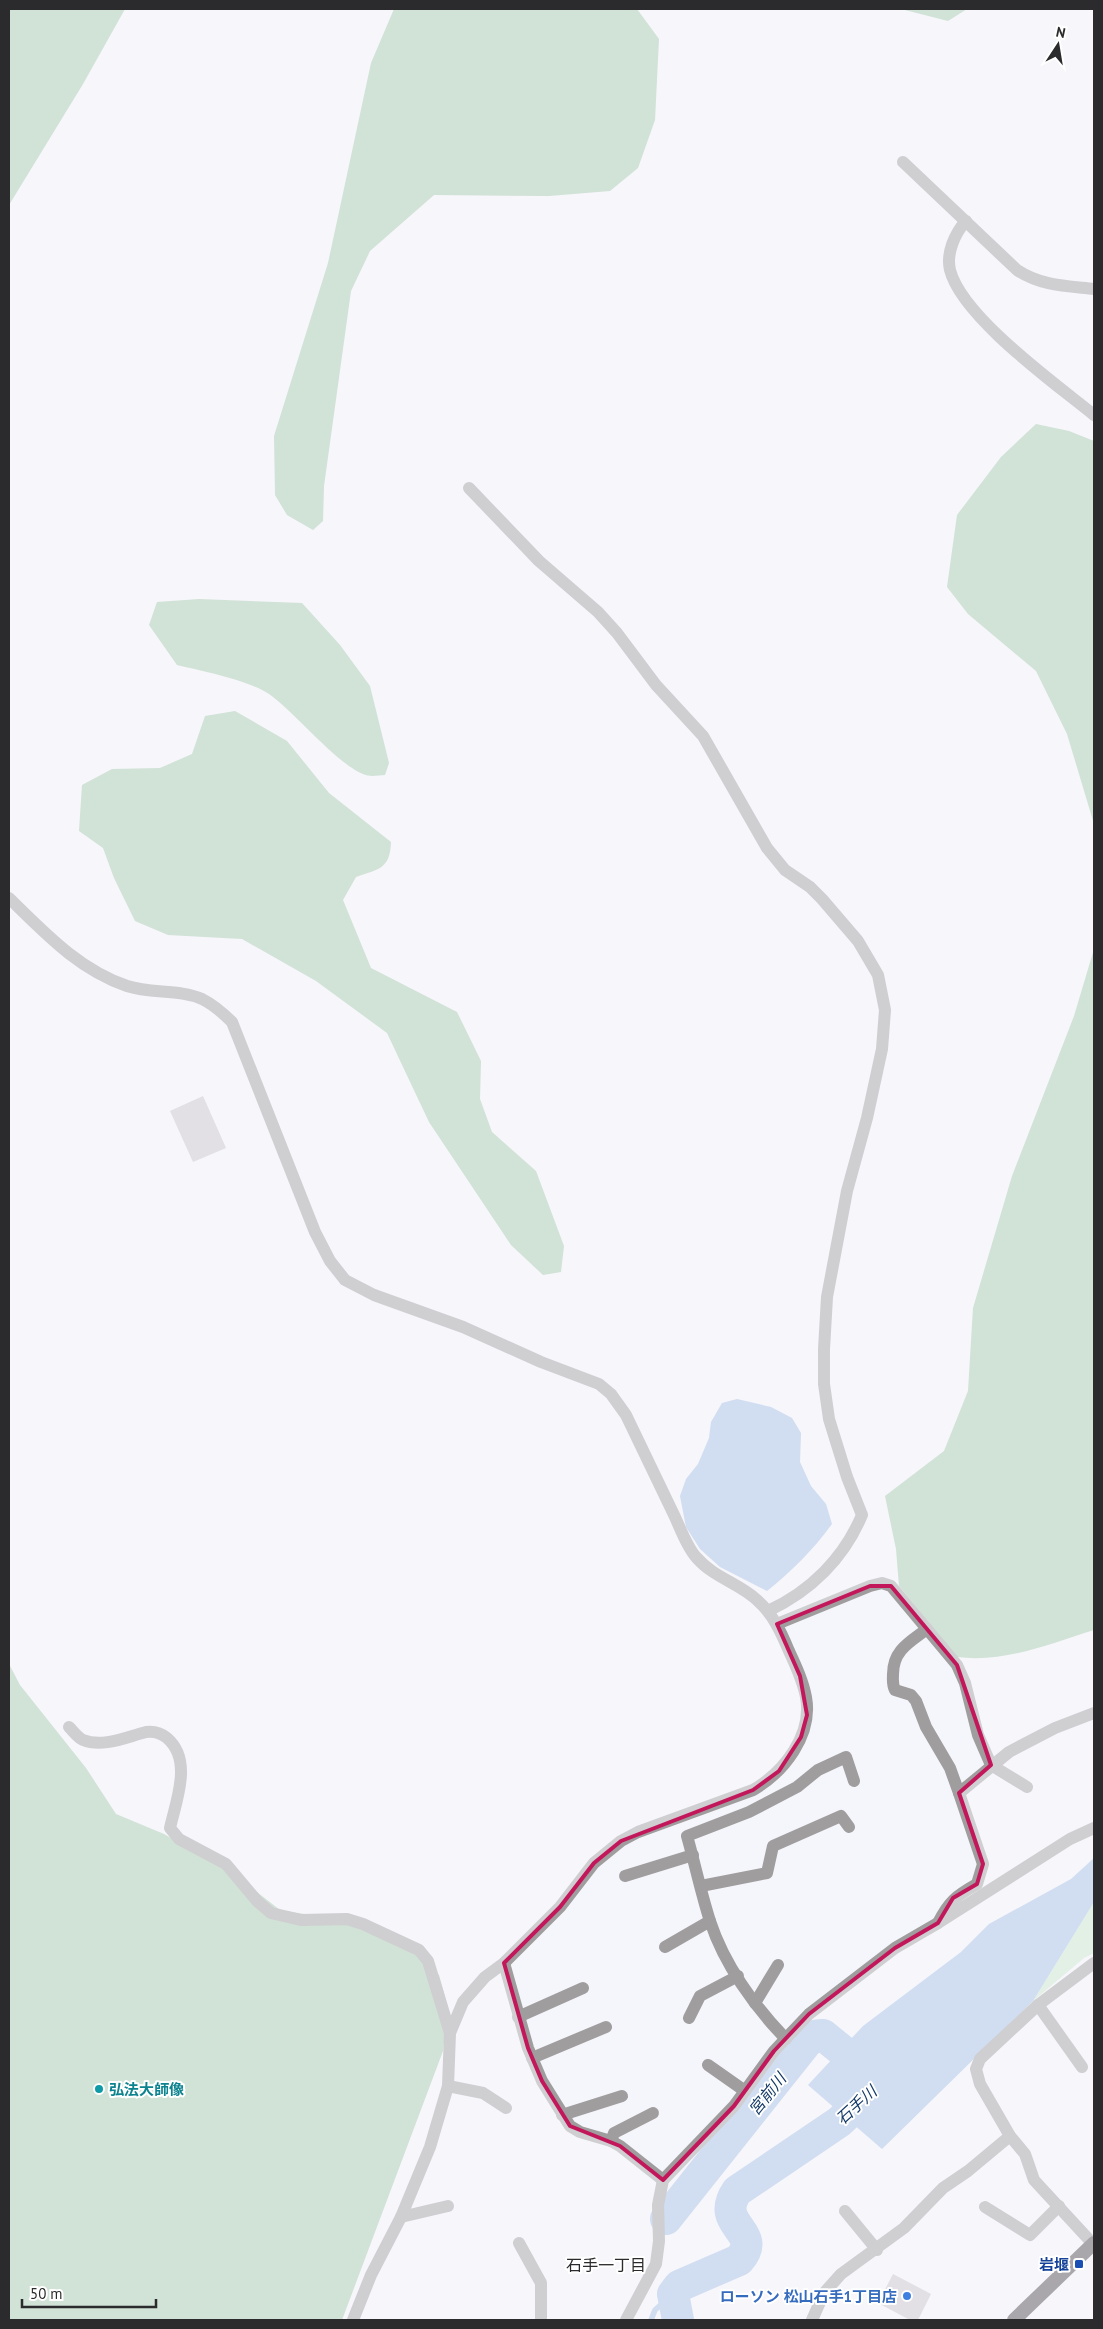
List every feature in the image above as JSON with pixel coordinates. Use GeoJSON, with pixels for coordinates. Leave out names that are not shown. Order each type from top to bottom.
{"type":"FeatureCollection","features":[{"type":"Feature","properties":{"kind":"highway"},"geometry":{"type":"LineString","coordinates":[[1019,2319],[1094,2243]]}},
{"type":"Feature","properties":{"kind":"street"},"geometry":{"type":"LineString","coordinates":[[903,162],[1017,270],[1031,280],[1048,284],[1094,289]]}},
{"type":"Feature","properties":{"kind":"street"},"geometry":{"type":"LineString","coordinates":[[966,221],[957,231],[952,243],[950,269],[955,282],[973,309],[1011,348],[1094,415]]}},
{"type":"Feature","properties":{"kind":"street"},"geometry":{"type":"LineString","coordinates":[[469,488],[540,561],[598,612],[617,633],[656,685],[703,736],[767,848],[785,870],[810,887],[822,899],[858,941],[878,975],[885,1010],[882,1049],[867,1118],[847,1191],[828,1297],[824,1349],[824,1384],[829,1419],[847,1477],[862,1514],[852,1537],[830,1566],[810,1587],[788,1602],[768,1612]]}},
{"type":"Feature","properties":{"kind":"street"},"geometry":{"type":"LineString","coordinates":[[9,898],[57,946],[88,968],[128,986],[200,999],[218,1008],[232,1022],[315,1232],[330,1261],[345,1280],[374,1295],[464,1327],[541,1362],[599,1384],[610,1394],[626,1415],[694,1556],[714,1575],[756,1599],[768,1612],[777,1624],[800,1676],[806,1698],[807,1716],[800,1738],[779,1771],[767,1782],[753,1790],[638,1832],[621,1841],[594,1863],[560,1907],[504,1963],[485,1977],[463,2002],[450,2032]]}},
{"type":"Feature","properties":{"kind":"street"},"geometry":{"type":"LineString","coordinates":[[777,1624],[882,1583],[891,1586],[956,1665],[965,1683],[978,1735],[991,1765],[1027,1787]]}},
{"type":"Feature","properties":{"kind":"street"},"geometry":{"type":"LineString","coordinates":[[927,1629],[901,1649],[895,1657],[893,1685],[895,1690],[911,1695],[916,1701],[926,1727],[950,1768],[984,1864],[977,1884],[953,1898],[946,1907],[938,1924]]}},
{"type":"Feature","properties":{"kind":"street"},"geometry":{"type":"LineString","coordinates":[[959,1793],[1009,1752],[1055,1728],[1094,1713]]}},
{"type":"Feature","properties":{"kind":"street"},"geometry":{"type":"LineString","coordinates":[[69,1727],[81,1740],[99,1743],[149,1732],[161,1733],[172,1742],[181,1764],[181,1779],[170,1828],[179,1839],[226,1864],[257,1900],[272,1913],[301,1920],[347,1919],[363,1924],[418,1950],[428,1961],[450,2032],[448,2086],[430,2147],[401,2216],[371,2275],[353,2320]]}},
{"type":"Feature","properties":{"kind":"street"},"geometry":{"type":"LineString","coordinates":[[786,2039],[755,2003],[723,1952],[710,1921],[687,1836],[749,1812],[797,1787],[818,1770],[846,1757],[854,1781]]}},
{"type":"Feature","properties":{"kind":"street"},"geometry":{"type":"LineString","coordinates":[[701,1886],[767,1873],[773,1846],[841,1816],[849,1827]]}},
{"type":"Feature","properties":{"kind":"street"},"geometry":{"type":"LineString","coordinates":[[626,2320],[656,2264],[659,2241],[658,2205],[663,2180],[734,2106],[774,2051],[809,2014],[895,1948],[938,1924],[1040,1857],[1070,1839],[1094,1828]]}},
{"type":"Feature","properties":{"kind":"street"},"geometry":{"type":"LineString","coordinates":[[625,1876],[692,1854]]}},
{"type":"Feature","properties":{"kind":"street"},"geometry":{"type":"LineString","coordinates":[[665,1947],[710,1921]]}},
{"type":"Feature","properties":{"kind":"street"},"geometry":{"type":"LineString","coordinates":[[504,1963],[518,2017],[532,2058],[542,2081],[570,2126],[580,2132],[611,2141],[663,2180]]}},
{"type":"Feature","properties":{"kind":"street"},"geometry":{"type":"LineString","coordinates":[[1094,1963],[1038,2005],[980,2059],[976,2069],[980,2084],[1010,2136],[1025,2154],[1034,2180],[1094,2243]]}},
{"type":"Feature","properties":{"kind":"street"},"geometry":{"type":"LineString","coordinates":[[755,2003],[778,1965]]}},
{"type":"Feature","properties":{"kind":"street"},"geometry":{"type":"LineString","coordinates":[[689,2018],[700,1996],[738,1976]]}},
{"type":"Feature","properties":{"kind":"street"},"geometry":{"type":"LineString","coordinates":[[518,2017],[582,1988]]}},
{"type":"Feature","properties":{"kind":"street"},"geometry":{"type":"LineString","coordinates":[[1038,2005],[1082,2067]]}},
{"type":"Feature","properties":{"kind":"street"},"geometry":{"type":"LineString","coordinates":[[532,2058],[606,2027]]}},
{"type":"Feature","properties":{"kind":"street"},"geometry":{"type":"LineString","coordinates":[[708,2065],[745,2091]]}},
{"type":"Feature","properties":{"kind":"street"},"geometry":{"type":"LineString","coordinates":[[448,2086],[483,2093],[506,2108]]}},
{"type":"Feature","properties":{"kind":"street"},"geometry":{"type":"LineString","coordinates":[[562,2115],[622,2096]]}},
{"type":"Feature","properties":{"kind":"street"},"geometry":{"type":"LineString","coordinates":[[611,2141],[614,2134],[654,2113]]}},
{"type":"Feature","properties":{"kind":"street"},"geometry":{"type":"LineString","coordinates":[[812,2320],[824,2293],[841,2274],[878,2250],[904,2228],[943,2188],[968,2172],[1010,2136]]}},
{"type":"Feature","properties":{"kind":"street"},"geometry":{"type":"LineString","coordinates":[[401,2216],[448,2206]]}},
{"type":"Feature","properties":{"kind":"street"},"geometry":{"type":"LineString","coordinates":[[985,2207],[1030,2236],[1059,2206]]}},
{"type":"Feature","properties":{"kind":"street"},"geometry":{"type":"LineString","coordinates":[[845,2211],[878,2250]]}},
{"type":"Feature","properties":{"kind":"street"},"geometry":{"type":"LineString","coordinates":[[519,2243],[541,2284],[541,2320]]}},
{"type":"Feature","properties":{"kind":"highlighted area"},"geometry":{"type":"Polygon","coordinates":[[[870,1586],[891,1586],[957,1665],[991,1765],[959,1793],[983,1864],[977,1884],[953,1898],[938,1923],[895,1948],[809,2014],[774,2051],[734,2106],[663,2180],[620,2146],[570,2126],[542,2081],[528,2048],[504,1963],[560,1907],[594,1863],[621,1841],[753,1790],[779,1771],[801,1737],[807,1715],[800,1676],[777,1624],[870,1586]]]}},
{"type":"Feature","properties":{"kind":"green space"},"geometry":{"type":"Polygon","coordinates":[[[9,9],[125,9],[83,84],[9,205],[9,9]]]}},
{"type":"Feature","properties":{"kind":"green space"},"geometry":{"type":"Polygon","coordinates":[[[394,9],[637,9],[659,39],[655,120],[638,168],[610,191],[549,196],[434,195],[370,251],[351,291],[324,486],[323,521],[313,530],[287,515],[275,495],[274,436],[328,263],[371,63],[394,9]]]}},
{"type":"Feature","properties":{"kind":"green space"},"geometry":{"type":"Polygon","coordinates":[[[901,9],[967,9],[948,21],[901,9]]]}},
{"type":"Feature","properties":{"kind":"green space"},"geometry":{"type":"Polygon","coordinates":[[[1036,424],[1069,431],[1094,441],[1094,824],[1067,734],[1036,671],[968,614],[947,587],[957,515],[1001,457],[1036,424]]]}},
{"type":"Feature","properties":{"kind":"green space"},"geometry":{"type":"Polygon","coordinates":[[[199,599],[302,603],[340,645],[370,686],[389,763],[385,775],[368,776],[343,762],[280,703],[260,689],[224,676],[177,665],[149,625],[157,602],[199,599]]]}},
{"type":"Feature","properties":{"kind":"green space"},"geometry":{"type":"Polygon","coordinates":[[[235,711],[287,741],[329,793],[391,842],[386,863],[377,870],[356,877],[343,900],[371,968],[457,1012],[481,1061],[480,1099],[492,1132],[536,1171],[564,1246],[561,1272],[543,1275],[511,1245],[429,1122],[387,1033],[316,981],[242,939],[168,935],[135,921],[114,878],[103,848],[79,831],[82,785],[112,769],[160,768],[192,754],[205,716],[235,711]]]}},
{"type":"Feature","properties":{"kind":"green space"},"geometry":{"type":"Polygon","coordinates":[[[1094,949],[1094,1630],[1010,1655],[975,1658],[957,1657],[899,1586],[896,1549],[885,1496],[944,1451],[968,1391],[973,1308],[1012,1176],[1074,1016],[1094,949]]]}},
{"type":"Feature","properties":{"kind":"green space"},"geometry":{"type":"Polygon","coordinates":[[[9,1664],[20,1685],[86,1768],[116,1814],[164,1834],[235,1875],[280,1910],[346,1921],[406,1946],[439,1975],[448,2007],[443,2051],[342,2320],[9,2320],[9,1664]]]}},
{"type":"Feature","properties":{"kind":"green space"},"geometry":{"type":"Polygon","coordinates":[[[1094,1902],[1094,1953],[1084,1958],[1033,2001],[1094,1902]]]}},
{"type":"Feature","properties":{"kind":"water"},"geometry":{"type":"Polygon","coordinates":[[[737,1399],[771,1407],[792,1418],[801,1433],[800,1462],[811,1486],[826,1504],[832,1524],[802,1560],[767,1591],[720,1567],[700,1549],[686,1527],[680,1496],[686,1479],[698,1464],[709,1438],[711,1422],[722,1403],[737,1399]]]}},
{"type":"Feature","properties":{"kind":"water"},"geometry":{"type":"Polygon","coordinates":[[[1094,1858],[1094,1902],[1033,2001],[882,2149],[808,2085],[863,2026],[961,1952],[989,1924],[1071,1879],[1094,1858]]]}},
{"type":"Feature","properties":{"kind":"building"},"geometry":{"type":"Polygon","coordinates":[[[203,1096],[226,1148],[193,1162],[170,1111],[203,1096]]]}},
{"type":"Feature","properties":{"kind":"building"},"geometry":{"type":"Polygon","coordinates":[[[893,2274],[931,2294],[918,2320],[910,2320],[878,2303],[893,2274]]]}},
{"type":"Feature","properties":{"kind":"waterway","name":"宮前川"},"geometry":{"type":"LineString","coordinates":[[666,2219],[806,2043],[814,2036],[823,2035],[876,2078]]}},
{"type":"Feature","properties":{"kind":"waterway","name":"石手川"},"geometry":{"type":"LineString","coordinates":[[678,2320],[673,2294],[679,2286],[739,2260],[745,2250],[746,2242],[731,2212],[731,2203],[737,2191],[839,2122],[878,2086]]}},
{"type":"Feature","properties":{"kind":"waterway"},"geometry":{"type":"LineString","coordinates":[[651,2320],[655,2310],[673,2294]]}},
{"type":"Feature","properties":{"kind":"place","name":"弘法大師像"},"geometry":{"type":"Point","coordinates":[99,2089]}},
{"type":"Feature","properties":{"kind":"place","name":"岩堰"},"geometry":{"type":"Point","coordinates":[1079,2264]}},
{"type":"Feature","properties":{"kind":"place","name":"ローソン 松山石手1丁目店"},"geometry":{"type":"Point","coordinates":[907,2296]}},
{"type":"Feature","properties":{"kind":"district","name":"石手一丁目"},"geometry":{"type":"Point","coordinates":[606,2265]}}]}
